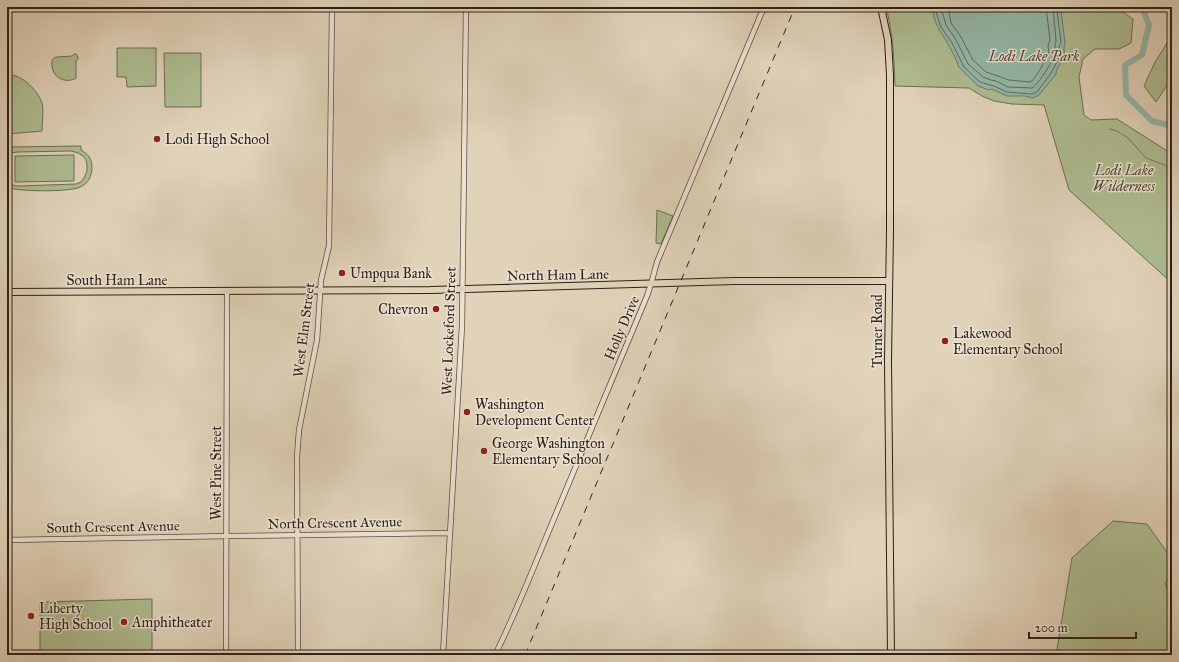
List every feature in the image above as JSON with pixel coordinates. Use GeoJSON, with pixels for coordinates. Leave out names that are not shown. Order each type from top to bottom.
{"type":"FeatureCollection","features":[{"type":"Feature","properties":{"kind":"main road","name":"Turner Road"},"geometry":{"type":"LineString","coordinates":[[881,7],[886,30],[890,66],[888,361],[891,655]]}},
{"type":"Feature","properties":{"kind":"main road","name":"North Ham Lane"},"geometry":{"type":"LineString","coordinates":[[228,292],[463,289],[735,281],[889,281]]}},
{"type":"Feature","properties":{"kind":"main road","name":"South Ham Lane"},"geometry":{"type":"LineString","coordinates":[[7,292],[228,292]]}},
{"type":"Feature","properties":{"kind":"street","name":"West Elm Street"},"geometry":{"type":"LineString","coordinates":[[298,655],[298,442],[317,340],[320,291],[329,246],[332,7]]}},
{"type":"Feature","properties":{"kind":"street","name":"West Lockeford Street"},"geometry":{"type":"LineString","coordinates":[[443,655],[462,326],[466,7]]}},
{"type":"Feature","properties":{"kind":"street","name":"Holly Drive"},"geometry":{"type":"LineString","coordinates":[[495,655],[511,623],[652,284],[657,262],[764,7]]}},
{"type":"Feature","properties":{"kind":"street","name":"West Pine Street"},"geometry":{"type":"LineString","coordinates":[[226,655],[228,292]]}},
{"type":"Feature","properties":{"kind":"street","name":"North Crescent Avenue"},"geometry":{"type":"LineString","coordinates":[[220,536],[450,533]]}},
{"type":"Feature","properties":{"kind":"street","name":"South Crescent Avenue"},"geometry":{"type":"LineString","coordinates":[[7,540],[220,536]]}},
{"type":"Feature","properties":{"kind":"green space","name":"Lodi Lake Park"},"geometry":{"type":"Polygon","coordinates":[[[886,7],[1092,7],[1101,12],[1118,9],[1133,19],[1131,43],[1119,49],[1095,49],[1083,59],[1079,77],[1084,115],[1091,120],[1117,119],[1172,154],[1172,283],[1069,190],[1044,105],[1012,104],[994,101],[969,88],[895,86],[892,36],[886,7]]]}},
{"type":"Feature","properties":{"kind":"green space"},"geometry":{"type":"Polygon","coordinates":[[[1172,35],[1172,78],[1156,102],[1144,86],[1154,64],[1172,35]]]}},
{"type":"Feature","properties":{"kind":"green space"},"geometry":{"type":"Polygon","coordinates":[[[117,48],[156,48],[156,86],[127,87],[126,77],[117,77],[117,48]]]}},
{"type":"Feature","properties":{"kind":"green space"},"geometry":{"type":"Polygon","coordinates":[[[164,53],[201,53],[201,107],[165,107],[164,53]]]}},
{"type":"Feature","properties":{"kind":"green space"},"geometry":{"type":"Polygon","coordinates":[[[74,54],[78,57],[76,61],[76,78],[72,80],[64,80],[57,77],[53,70],[53,59],[56,57],[72,56],[74,54]]]}},
{"type":"Feature","properties":{"kind":"green space"},"geometry":{"type":"Polygon","coordinates":[[[7,76],[15,76],[20,78],[28,83],[38,95],[43,106],[42,131],[7,134],[7,76]]]}},
{"type":"Feature","properties":{"kind":"green space"},"geometry":{"type":"Polygon","coordinates":[[[81,146],[81,150],[88,155],[92,164],[89,179],[83,186],[75,189],[44,191],[21,190],[7,187],[7,182],[18,186],[76,184],[81,182],[84,178],[87,171],[87,165],[83,156],[71,151],[17,152],[7,155],[7,147],[81,146]]]}},
{"type":"Feature","properties":{"kind":"green space"},"geometry":{"type":"Polygon","coordinates":[[[74,155],[74,181],[15,182],[15,156],[74,155]]]}},
{"type":"Feature","properties":{"kind":"green space"},"geometry":{"type":"Polygon","coordinates":[[[657,210],[673,216],[661,244],[656,243],[657,210]]]}},
{"type":"Feature","properties":{"kind":"green space"},"geometry":{"type":"Polygon","coordinates":[[[1113,521],[1147,524],[1169,555],[1172,553],[1172,576],[1165,583],[1172,601],[1172,655],[1056,655],[1072,558],[1113,521]]]}},
{"type":"Feature","properties":{"kind":"green space"},"geometry":{"type":"Polygon","coordinates":[[[152,599],[152,655],[40,655],[40,602],[152,599]]]}},
{"type":"Feature","properties":{"kind":"water"},"geometry":{"type":"Polygon","coordinates":[[[933,7],[1062,7],[1061,10],[1065,43],[1063,59],[1056,74],[1039,95],[1033,98],[1025,96],[1007,96],[992,89],[989,90],[978,86],[958,66],[948,44],[935,22],[933,7]]]}},
{"type":"Feature","properties":{"kind":"waterway"},"geometry":{"type":"LineString","coordinates":[[1142,7],[1149,25],[1142,55],[1125,65],[1126,95],[1152,121],[1172,126]]}},
{"type":"Feature","properties":{"kind":"waterway"},"geometry":{"type":"LineString","coordinates":[[1110,129],[1117,131],[1128,138],[1146,158],[1167,166],[1172,165]]}},
{"type":"Feature","properties":{"kind":"railway"},"geometry":{"type":"LineString","coordinates":[[525,655],[795,7]]}},
{"type":"Feature","properties":{"kind":"place","name":"Lodi High School"},"geometry":{"type":"Point","coordinates":[157,139]}},
{"type":"Feature","properties":{"kind":"place","name":"Umpqua Bank"},"geometry":{"type":"Point","coordinates":[342,273]}},
{"type":"Feature","properties":{"kind":"place","name":"Chevron"},"geometry":{"type":"Point","coordinates":[436,309]}},
{"type":"Feature","properties":{"kind":"place","name":"Lakewood Elementary School"},"geometry":{"type":"Point","coordinates":[945,341]}},
{"type":"Feature","properties":{"kind":"place","name":"Washington Development Center"},"geometry":{"type":"Point","coordinates":[467,412]}},
{"type":"Feature","properties":{"kind":"place","name":"George Washington Elementary School"},"geometry":{"type":"Point","coordinates":[484,451]}},
{"type":"Feature","properties":{"kind":"place","name":"Liberty High School"},"geometry":{"type":"Point","coordinates":[31,616]}},
{"type":"Feature","properties":{"kind":"place","name":"Amphitheater"},"geometry":{"type":"Point","coordinates":[124,622]}},
{"type":"Feature","properties":{"kind":"park label","name":"Lodi Lake Wilderness"},"geometry":{"type":"Point","coordinates":[1124,178]}}]}
